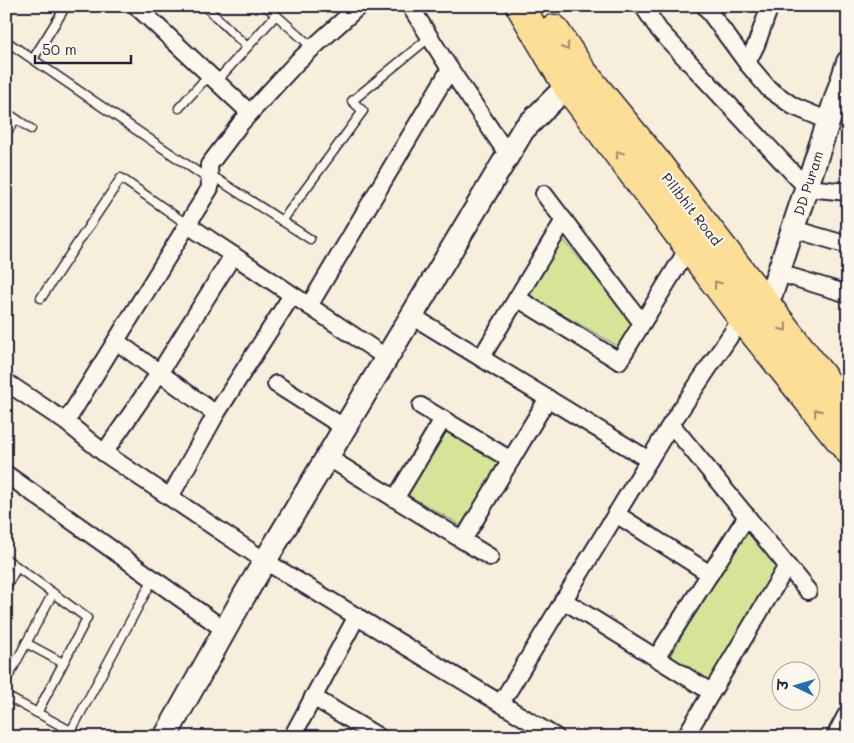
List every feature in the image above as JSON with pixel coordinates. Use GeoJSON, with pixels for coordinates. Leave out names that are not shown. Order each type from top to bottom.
{"type":"FeatureCollection","features":[{"type":"Feature","properties":{"kind":"highway"},"geometry":{"type":"LineString","coordinates":[[520,6],[575,79],[689,247],[753,310],[848,450]]}},
{"type":"Feature","properties":{"kind":"highway","name":"Pilibhit Road"},"geometry":{"type":"LineString","coordinates":[[540,6],[575,79],[654,159],[753,310],[848,410]]}},
{"type":"Feature","properties":{"kind":"street"},"geometry":{"type":"LineString","coordinates":[[66,422],[210,188],[209,165],[240,124],[297,62],[359,6]]}},
{"type":"Feature","properties":{"kind":"street"},"geometry":{"type":"LineString","coordinates":[[410,6],[508,155]]}},
{"type":"Feature","properties":{"kind":"street"},"geometry":{"type":"LineString","coordinates":[[643,6],[660,30],[807,188],[848,192]]}},
{"type":"Feature","properties":{"kind":"street"},"geometry":{"type":"LineString","coordinates":[[705,6],[747,63],[769,89],[793,106],[829,121]]}},
{"type":"Feature","properties":{"kind":"street"},"geometry":{"type":"LineString","coordinates":[[747,63],[756,45],[770,6]]}},
{"type":"Feature","properties":{"kind":"street"},"geometry":{"type":"LineString","coordinates":[[145,10],[250,113]]}},
{"type":"Feature","properties":{"kind":"street","name":"DD Puram"},"geometry":{"type":"LineString","coordinates":[[753,310],[772,292],[848,62]]}},
{"type":"Feature","properties":{"kind":"street"},"geometry":{"type":"LineString","coordinates":[[310,306],[450,69]]}},
{"type":"Feature","properties":{"kind":"street"},"geometry":{"type":"LineString","coordinates":[[165,737],[265,561],[523,130],[575,79]]}},
{"type":"Feature","properties":{"kind":"street"},"geometry":{"type":"LineString","coordinates":[[544,194],[642,323]]}},
{"type":"Feature","properties":{"kind":"street"},"geometry":{"type":"LineString","coordinates":[[481,358],[564,220]]}},
{"type":"Feature","properties":{"kind":"street"},"geometry":{"type":"LineString","coordinates":[[188,225],[387,358]]}},
{"type":"Feature","properties":{"kind":"street"},"geometry":{"type":"LineString","coordinates":[[793,229],[848,245]]}},
{"type":"Feature","properties":{"kind":"street"},"geometry":{"type":"LineString","coordinates":[[517,298],[619,361],[689,247]]}},
{"type":"Feature","properties":{"kind":"street"},"geometry":{"type":"LineString","coordinates":[[104,453],[160,372],[233,255]]}},
{"type":"Feature","properties":{"kind":"street"},"geometry":{"type":"LineString","coordinates":[[779,273],[848,294]]}},
{"type":"Feature","properties":{"kind":"street"},"geometry":{"type":"LineString","coordinates":[[170,497],[216,414],[292,295]]}},
{"type":"Feature","properties":{"kind":"street"},"geometry":{"type":"LineString","coordinates":[[501,703],[671,424],[753,310]]}},
{"type":"Feature","properties":{"kind":"street"},"geometry":{"type":"LineString","coordinates":[[412,316],[649,460]]}},
{"type":"Feature","properties":{"kind":"street"},"geometry":{"type":"LineString","coordinates":[[116,340],[216,414]]}},
{"type":"Feature","properties":{"kind":"street"},"geometry":{"type":"LineString","coordinates":[[6,382],[66,422],[104,453],[265,561],[556,737]]}},
{"type":"Feature","properties":{"kind":"street"},"geometry":{"type":"LineString","coordinates":[[276,384],[345,428]]}},
{"type":"Feature","properties":{"kind":"street"},"geometry":{"type":"LineString","coordinates":[[463,540],[548,398]]}},
{"type":"Feature","properties":{"kind":"street"},"geometry":{"type":"LineString","coordinates":[[421,406],[511,460]]}},
{"type":"Feature","properties":{"kind":"street"},"geometry":{"type":"LineString","coordinates":[[395,499],[443,419]]}},
{"type":"Feature","properties":{"kind":"street"},"geometry":{"type":"LineString","coordinates":[[671,424],[808,591]]}},
{"type":"Feature","properties":{"kind":"street"},"geometry":{"type":"LineString","coordinates":[[327,458],[490,557]]}},
{"type":"Feature","properties":{"kind":"street"},"geometry":{"type":"LineString","coordinates":[[6,474],[225,630]]}},
{"type":"Feature","properties":{"kind":"street"},"geometry":{"type":"LineString","coordinates":[[616,514],[710,574]]}},
{"type":"Feature","properties":{"kind":"street"},"geometry":{"type":"LineString","coordinates":[[656,658],[747,516]]}},
{"type":"Feature","properties":{"kind":"street"},"geometry":{"type":"LineString","coordinates":[[684,737],[787,566]]}},
{"type":"Feature","properties":{"kind":"street"},"geometry":{"type":"LineString","coordinates":[[564,600],[711,692]]}},
{"type":"Feature","properties":{"kind":"street"},"geometry":{"type":"LineString","coordinates":[[292,737],[357,616]]}},
{"type":"Feature","properties":{"kind":"street"},"geometry":{"type":"LineString","coordinates":[[313,697],[379,737]]}},
{"type":"Feature","properties":{"kind":"street"},"geometry":{"type":"LineString","coordinates":[[838,737],[848,718]]}},
{"type":"Feature","properties":{"kind":"lane"},"geometry":{"type":"LineString","coordinates":[[34,59],[66,6]]}},
{"type":"Feature","properties":{"kind":"lane"},"geometry":{"type":"LineString","coordinates":[[266,6],[313,48]]}},
{"type":"Feature","properties":{"kind":"lane"},"geometry":{"type":"LineString","coordinates":[[207,7],[247,47]]}},
{"type":"Feature","properties":{"kind":"lane"},"geometry":{"type":"LineString","coordinates":[[179,108],[247,47],[276,15]]}},
{"type":"Feature","properties":{"kind":"lane"},"geometry":{"type":"LineString","coordinates":[[282,221],[363,112],[352,101],[430,37]]}},
{"type":"Feature","properties":{"kind":"lane"},"geometry":{"type":"LineString","coordinates":[[6,41],[210,177],[310,239]]}},
{"type":"Feature","properties":{"kind":"lane"},"geometry":{"type":"LineString","coordinates":[[6,112],[31,129]]}},
{"type":"Feature","properties":{"kind":"lane"},"geometry":{"type":"LineString","coordinates":[[6,133],[16,119]]}},
{"type":"Feature","properties":{"kind":"lane"},"geometry":{"type":"LineString","coordinates":[[41,298],[121,178],[188,225]]}},
{"type":"Feature","properties":{"kind":"lane"},"geometry":{"type":"LineString","coordinates":[[6,560],[87,618],[37,713]]}},
{"type":"Feature","properties":{"kind":"lane"},"geometry":{"type":"LineString","coordinates":[[6,587],[17,567]]}},
{"type":"Feature","properties":{"kind":"lane"},"geometry":{"type":"LineString","coordinates":[[6,696],[71,731],[153,579]]}},
{"type":"Feature","properties":{"kind":"lane"},"geometry":{"type":"LineString","coordinates":[[6,681],[53,594]]}},
{"type":"Feature","properties":{"kind":"lane"},"geometry":{"type":"LineString","coordinates":[[26,643],[63,663]]}},
{"type":"Feature","properties":{"kind":"green space"},"geometry":{"type":"Polygon","coordinates":[[[562,238],[633,321],[618,346],[526,294],[562,238]]]}},
{"type":"Feature","properties":{"kind":"green space"},"geometry":{"type":"Polygon","coordinates":[[[445,431],[499,462],[462,526],[408,495],[445,431]]]}},
{"type":"Feature","properties":{"kind":"green space"},"geometry":{"type":"Polygon","coordinates":[[[746,528],[778,568],[709,682],[669,658],[746,528]]]}}]}
